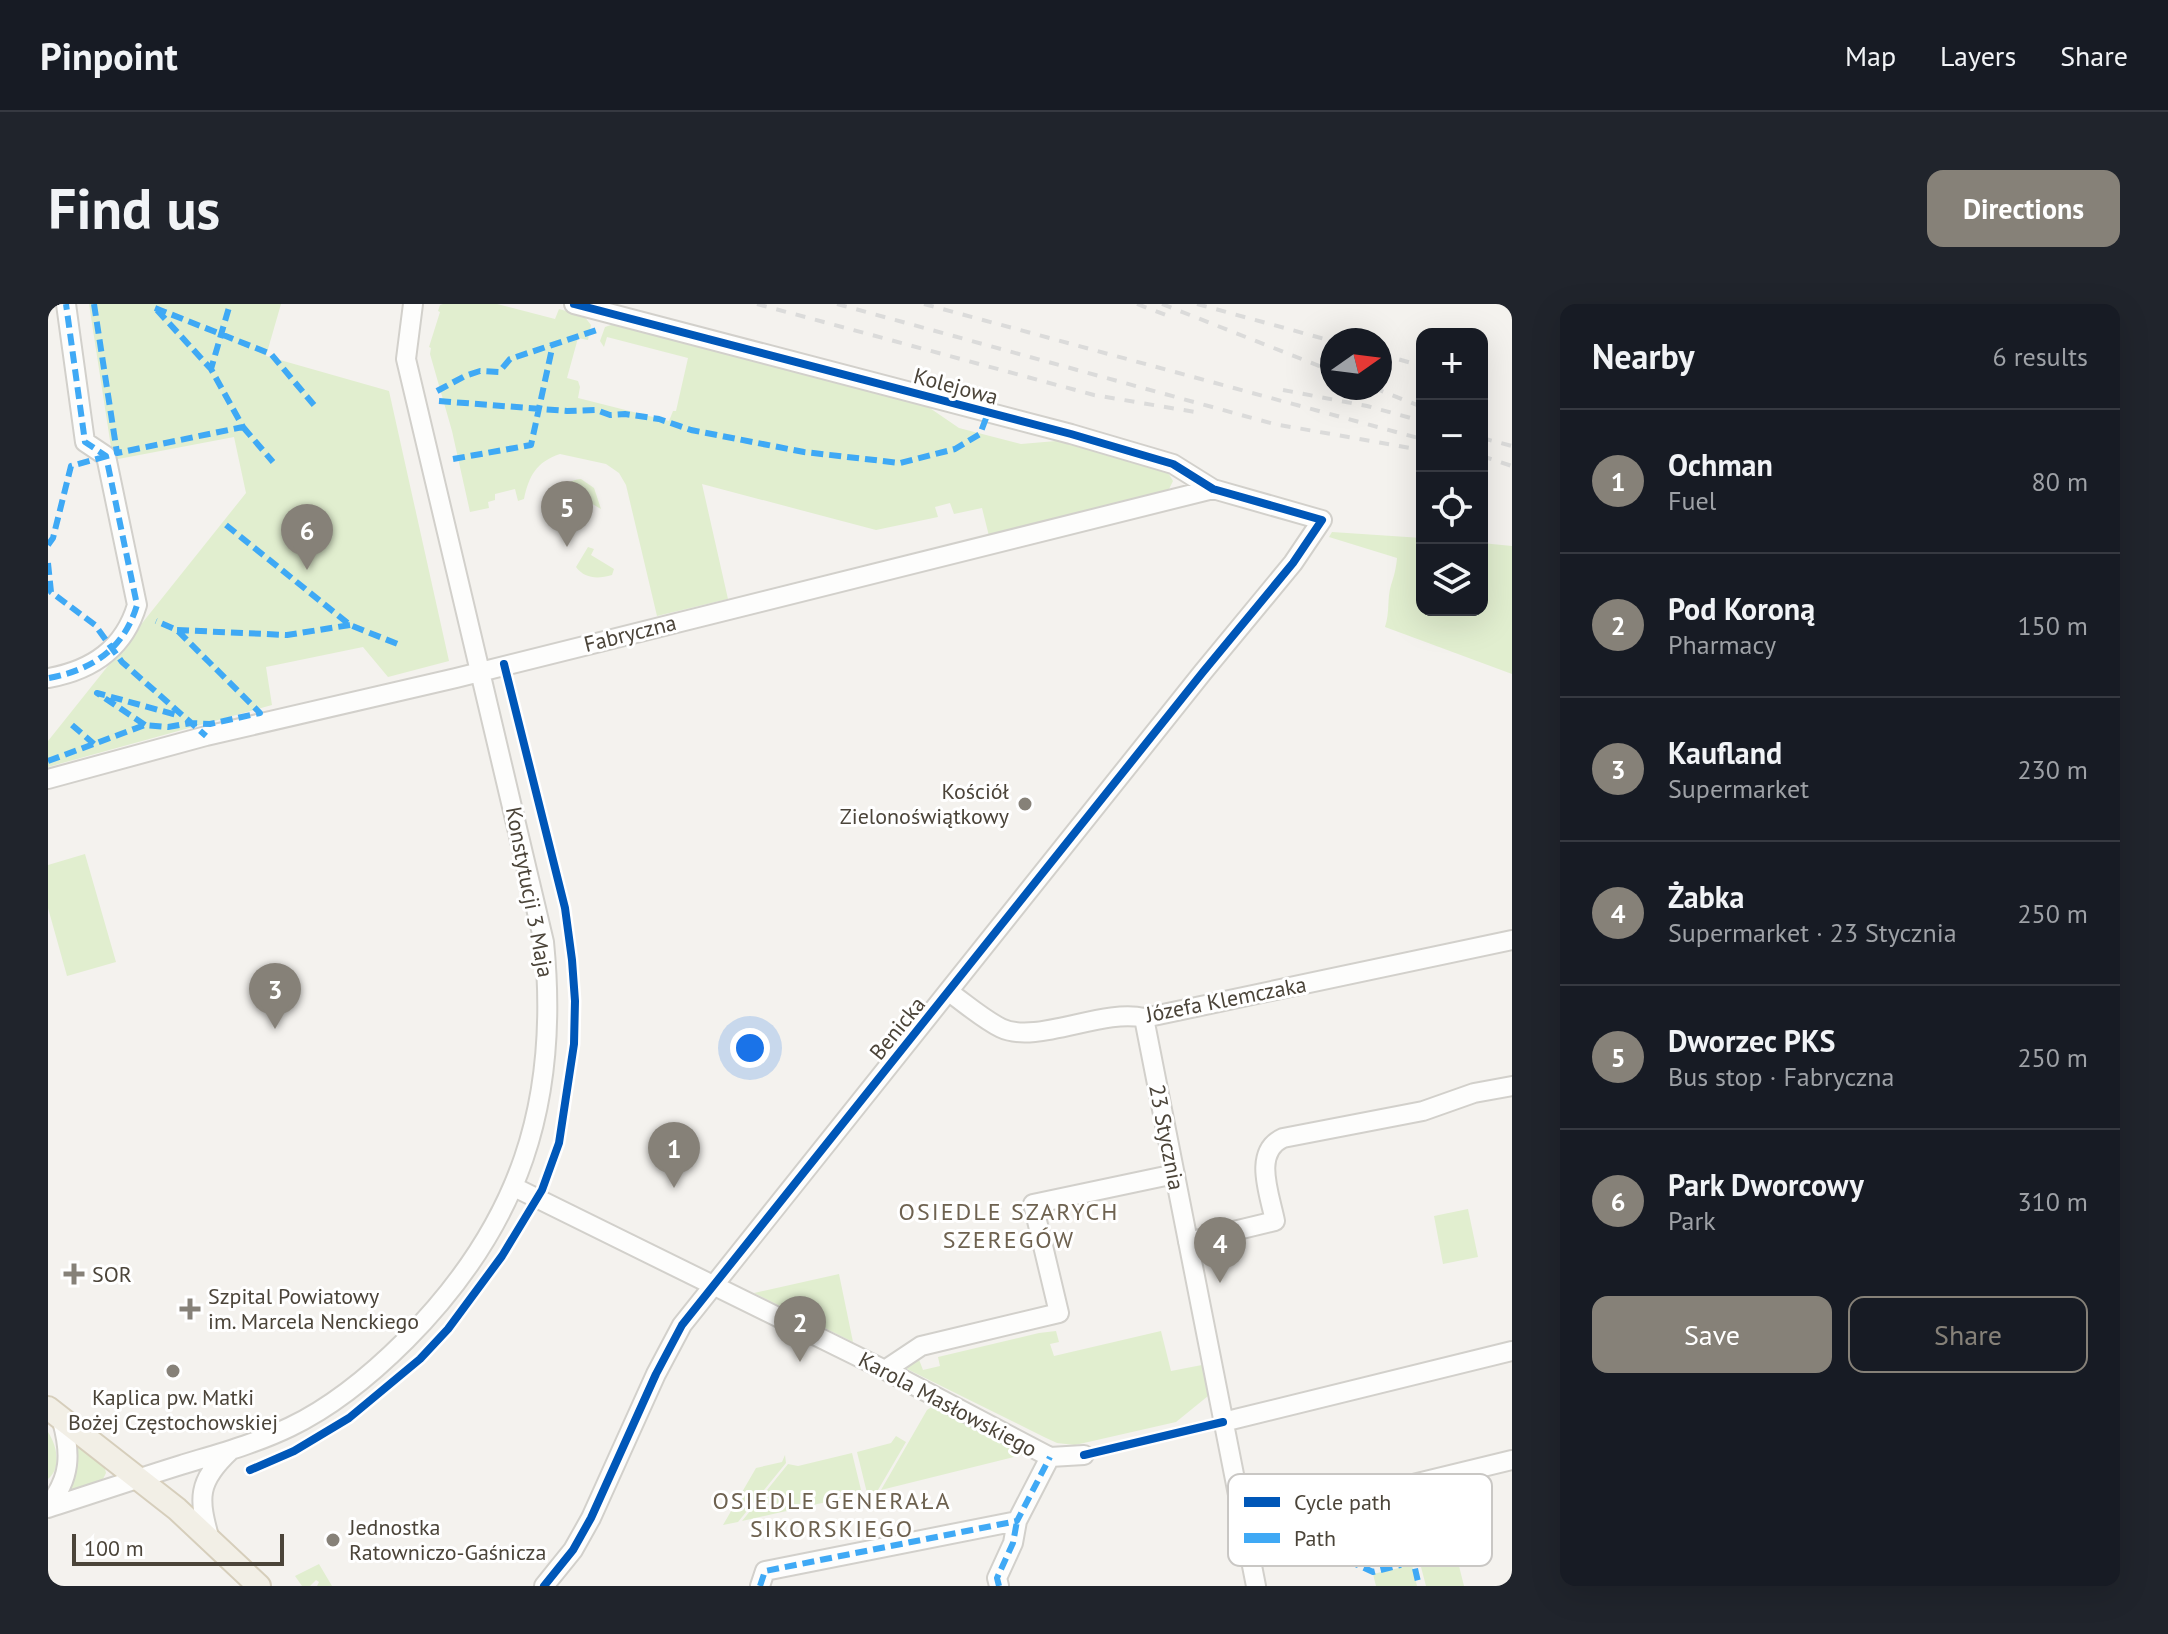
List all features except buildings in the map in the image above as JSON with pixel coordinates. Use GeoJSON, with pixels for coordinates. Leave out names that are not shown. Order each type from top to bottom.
{"type":"FeatureCollection","features":[{"type":"Feature","properties":{"kind":"main road"},"geometry":{"type":"LineString","coordinates":[[55,1414],[139,1478],[259,1586]]}},
{"type":"Feature","properties":{"kind":"street"},"geometry":{"type":"LineString","coordinates":[[48,677],[75,673],[112,648],[132,623],[137,605],[106,456],[85,442],[66,304]]}},
{"type":"Feature","properties":{"kind":"street","name":"Konstytucji 3 Maja"},"geometry":{"type":"LineString","coordinates":[[48,1507],[232,1449],[290,1427],[331,1404],[384,1362],[448,1293],[474,1257],[514,1187],[525,1159],[538,1105],[549,1021],[549,987],[542,928],[406,359],[413,304]]}},
{"type":"Feature","properties":{"kind":"street","name":"Kolejowa"},"geometry":{"type":"LineString","coordinates":[[574,304],[1085,438],[1173,464],[1213,489],[1322,520]]}},
{"type":"Feature","properties":{"kind":"street","name":"Fabryczna"},"geometry":{"type":"LineString","coordinates":[[48,779],[206,736],[1213,489]]}},
{"type":"Feature","properties":{"kind":"street","name":"Benicka"},"geometry":{"type":"LineString","coordinates":[[544,1586],[573,1550],[591,1518],[656,1374],[682,1325],[1293,563],[1322,520]]}},
{"type":"Feature","properties":{"kind":"street","name":"Józefa Klemczaka"},"geometry":{"type":"LineString","coordinates":[[949,992],[1004,1029],[1029,1031],[1127,1014],[1144,1018],[1512,940]]}},
{"type":"Feature","properties":{"kind":"street","name":"23 Stycznia"},"geometry":{"type":"LineString","coordinates":[[1144,1018],[1234,1474]]}},
{"type":"Feature","properties":{"kind":"street"},"geometry":{"type":"LineString","coordinates":[[1188,1242],[1275,1221],[1265,1162],[1268,1150],[1283,1138],[1423,1111],[1474,1093],[1512,1086]]}},
{"type":"Feature","properties":{"kind":"street"},"geometry":{"type":"LineString","coordinates":[[885,1370],[921,1346],[1059,1313],[1033,1204],[1175,1174]]}},
{"type":"Feature","properties":{"kind":"street","name":"Karola Masłowskiego"},"geometry":{"type":"LineString","coordinates":[[514,1187],[885,1370],[1050,1457],[1084,1455]]}},
{"type":"Feature","properties":{"kind":"street"},"geometry":{"type":"LineString","coordinates":[[1223,1422],[1512,1351]]}},
{"type":"Feature","properties":{"kind":"street"},"geometry":{"type":"LineString","coordinates":[[48,1507],[60,1488],[68,1465],[69,1447],[55,1414]]}},
{"type":"Feature","properties":{"kind":"street","name":"Konstytucji 3 Maja"},"geometry":{"type":"LineString","coordinates":[[210,1540],[200,1498],[204,1481],[232,1449]]}},
{"type":"Feature","properties":{"kind":"street"},"geometry":{"type":"LineString","coordinates":[[999,1586],[997,1578],[1013,1543],[1017,1521],[1050,1457]]}},
{"type":"Feature","properties":{"kind":"street"},"geometry":{"type":"LineString","coordinates":[[1454,1474],[1512,1460]]}},
{"type":"Feature","properties":{"kind":"street"},"geometry":{"type":"LineString","coordinates":[[760,1586],[765,1571],[1017,1521]]}},
{"type":"Feature","properties":{"kind":"street","name":"23 Stycznia"},"geometry":{"type":"LineString","coordinates":[[1252,1566],[1256,1586]]}},
{"type":"Feature","properties":{"kind":"green space"},"geometry":{"type":"Polygon","coordinates":[[[89,304],[281,304],[266,356],[389,391],[449,661],[388,677],[363,647],[266,667],[272,705],[48,767],[48,741],[246,493],[234,437],[113,460],[89,304]]]}},
{"type":"Feature","properties":{"kind":"green space"},"geometry":{"type":"Polygon","coordinates":[[[443,304],[497,304],[555,319],[559,309],[584,316],[591,325],[588,340],[578,338],[567,378],[578,381],[578,398],[669,421],[673,411],[676,411],[688,358],[607,337],[604,347],[600,341],[605,327],[614,324],[921,402],[959,428],[1021,444],[1068,440],[1166,469],[1173,481],[1166,495],[989,536],[982,508],[954,514],[950,503],[935,507],[938,517],[876,530],[702,484],[728,599],[657,616],[626,485],[619,473],[606,464],[560,454],[545,461],[535,471],[524,499],[518,501],[515,489],[495,494],[495,500],[488,502],[489,508],[470,512],[429,347],[438,311],[443,304]]]}},
{"type":"Feature","properties":{"kind":"green space"},"geometry":{"type":"Polygon","coordinates":[[[581,479],[594,488],[601,509],[575,494],[564,515],[562,491],[568,483],[581,479]]]}},
{"type":"Feature","properties":{"kind":"green space"},"geometry":{"type":"Polygon","coordinates":[[[1332,532],[1416,538],[1416,616],[1488,616],[1488,544],[1512,546],[1512,674],[1385,627],[1397,558],[1329,537],[1332,532]]]}},
{"type":"Feature","properties":{"kind":"green space"},"geometry":{"type":"Polygon","coordinates":[[[588,547],[594,549],[591,555],[614,569],[612,575],[592,577],[576,567],[588,547]]]}},
{"type":"Feature","properties":{"kind":"green space"},"geometry":{"type":"Polygon","coordinates":[[[85,854],[116,962],[67,976],[48,908],[48,865],[85,854]]]}},
{"type":"Feature","properties":{"kind":"green space"},"geometry":{"type":"Polygon","coordinates":[[[1468,1209],[1478,1257],[1443,1264],[1434,1216],[1468,1209]]]}},
{"type":"Feature","properties":{"kind":"green space"},"geometry":{"type":"Polygon","coordinates":[[[839,1274],[853,1342],[754,1293],[839,1274]]]}},
{"type":"Feature","properties":{"kind":"green space"},"geometry":{"type":"Polygon","coordinates":[[[1056,1331],[1059,1342],[1050,1344],[1054,1356],[1161,1331],[1171,1371],[1202,1365],[1208,1396],[1176,1422],[1075,1445],[1057,1443],[907,1369],[918,1357],[923,1370],[940,1366],[938,1357],[1056,1331]]]}},
{"type":"Feature","properties":{"kind":"green space"},"geometry":{"type":"Polygon","coordinates":[[[933,1406],[1026,1454],[881,1490],[927,1410],[933,1406]]]}},
{"type":"Feature","properties":{"kind":"green space"},"geometry":{"type":"Polygon","coordinates":[[[48,1432],[54,1444],[57,1463],[48,1479],[48,1432]]]}},
{"type":"Feature","properties":{"kind":"green space"},"geometry":{"type":"Polygon","coordinates":[[[896,1436],[906,1442],[878,1490],[867,1493],[857,1452],[891,1443],[896,1436]]]}},
{"type":"Feature","properties":{"kind":"green space"},"geometry":{"type":"Polygon","coordinates":[[[76,1445],[104,1465],[106,1473],[103,1479],[66,1492],[76,1445]]]}},
{"type":"Feature","properties":{"kind":"green space"},"geometry":{"type":"Polygon","coordinates":[[[852,1453],[862,1494],[742,1521],[788,1464],[798,1466],[852,1453]]]}},
{"type":"Feature","properties":{"kind":"green space"},"geometry":{"type":"Polygon","coordinates":[[[785,1455],[786,1463],[738,1522],[723,1525],[756,1468],[782,1462],[785,1455]]]}},
{"type":"Feature","properties":{"kind":"green space"},"geometry":{"type":"Polygon","coordinates":[[[319,1564],[332,1586],[317,1586],[319,1582],[316,1580],[310,1586],[302,1586],[295,1576],[319,1564]]]}},
{"type":"Feature","properties":{"kind":"green space"},"geometry":{"type":"Polygon","coordinates":[[[1412,1566],[1417,1586],[1376,1586],[1373,1574],[1412,1566]]]}},
{"type":"Feature","properties":{"kind":"green space"},"geometry":{"type":"Polygon","coordinates":[[[1459,1566],[1464,1586],[1426,1586],[1421,1567],[1459,1566]]]}},
{"type":"Feature","properties":{"kind":"railway"},"geometry":{"type":"LineString","coordinates":[[757,304],[1094,395],[1195,412]]}},
{"type":"Feature","properties":{"kind":"railway"},"geometry":{"type":"LineString","coordinates":[[837,304],[1274,424],[1416,449]]}},
{"type":"Feature","properties":{"kind":"railway"},"geometry":{"type":"LineString","coordinates":[[924,304],[1416,437]]}},
{"type":"Feature","properties":{"kind":"railway"},"geometry":{"type":"LineString","coordinates":[[1137,304],[1171,317]]}},
{"type":"Feature","properties":{"kind":"railway"},"geometry":{"type":"LineString","coordinates":[[1162,304],[1320,366]]}},
{"type":"Feature","properties":{"kind":"railway"},"geometry":{"type":"LineString","coordinates":[[1197,304],[1320,338]]}},
{"type":"Feature","properties":{"kind":"railway"},"geometry":{"type":"LineString","coordinates":[[1392,357],[1416,364]]}},
{"type":"Feature","properties":{"kind":"railway"},"geometry":{"type":"LineString","coordinates":[[1283,390],[1367,406],[1416,419]]}},
{"type":"Feature","properties":{"kind":"railway"},"geometry":{"type":"LineString","coordinates":[[1392,395],[1416,405]]}},
{"type":"Feature","properties":{"kind":"railway"},"geometry":{"type":"LineString","coordinates":[[1488,440],[1512,446]]}},
{"type":"Feature","properties":{"kind":"railway"},"geometry":{"type":"LineString","coordinates":[[1488,458],[1512,466]]}},
{"type":"Feature","properties":{"kind":"marked path"},"geometry":{"type":"LineString","coordinates":[[49,678],[79,669],[104,655],[124,634],[137,605],[106,456],[85,442],[66,304]]}},
{"type":"Feature","properties":{"kind":"marked path"},"geometry":{"type":"LineString","coordinates":[[94,304],[117,453],[243,427],[211,369],[230,304]]}},
{"type":"Feature","properties":{"kind":"marked path"},"geometry":{"type":"LineString","coordinates":[[155,308],[271,354],[314,405]]}},
{"type":"Feature","properties":{"kind":"marked path"},"geometry":{"type":"LineString","coordinates":[[157,310],[211,369]]}},
{"type":"Feature","properties":{"kind":"marked path"},"geometry":{"type":"LineString","coordinates":[[437,391],[480,371],[499,372],[510,359],[597,330]]}},
{"type":"Feature","properties":{"kind":"marked path"},"geometry":{"type":"LineString","coordinates":[[453,459],[531,445],[553,344]]}},
{"type":"Feature","properties":{"kind":"marked path"},"geometry":{"type":"LineString","coordinates":[[439,401],[567,411],[596,410],[610,415],[659,419],[691,430],[804,452],[900,463],[955,449],[980,434],[988,413]]}},
{"type":"Feature","properties":{"kind":"marked path"},"geometry":{"type":"LineString","coordinates":[[243,427],[273,462]]}},
{"type":"Feature","properties":{"kind":"marked path"},"geometry":{"type":"LineString","coordinates":[[48,545],[53,538],[71,466],[111,455]]}},
{"type":"Feature","properties":{"kind":"marked path"},"geometry":{"type":"LineString","coordinates":[[226,525],[350,625],[400,645]]}},
{"type":"Feature","properties":{"kind":"marked path"},"geometry":{"type":"LineString","coordinates":[[48,563],[51,592],[95,625],[122,662],[206,736]]}},
{"type":"Feature","properties":{"kind":"marked path"},"geometry":{"type":"LineString","coordinates":[[48,761],[145,725],[210,724],[260,713],[177,630],[156,621]]}},
{"type":"Feature","properties":{"kind":"marked path"},"geometry":{"type":"LineString","coordinates":[[177,630],[287,635],[350,625]]}},
{"type":"Feature","properties":{"kind":"marked path"},"geometry":{"type":"LineString","coordinates":[[145,725],[97,693],[177,715]]}},
{"type":"Feature","properties":{"kind":"marked path"},"geometry":{"type":"LineString","coordinates":[[72,725],[94,744]]}},
{"type":"Feature","properties":{"kind":"marked path"},"geometry":{"type":"LineString","coordinates":[[760,1586],[765,1571],[1017,1521],[1050,1457]]}},
{"type":"Feature","properties":{"kind":"marked path"},"geometry":{"type":"LineString","coordinates":[[999,1586],[997,1578],[1013,1543],[1017,1521]]}},
{"type":"Feature","properties":{"kind":"marked path"},"geometry":{"type":"LineString","coordinates":[[1360,1566],[1373,1572],[1396,1566]]}},
{"type":"Feature","properties":{"kind":"marked path"},"geometry":{"type":"LineString","coordinates":[[1414,1566],[1419,1586]]}},
{"type":"Feature","properties":{"kind":"cycle path"},"geometry":{"type":"LineString","coordinates":[[544,1586],[573,1550],[591,1518],[656,1374],[682,1325],[1293,563],[1322,520],[1213,489],[1173,464],[1071,434],[574,304]]}},
{"type":"Feature","properties":{"kind":"cycle path"},"geometry":{"type":"LineString","coordinates":[[250,1470],[294,1451],[349,1418],[420,1359],[448,1329],[502,1256],[542,1190],[559,1143],[574,1044],[572,960],[565,908],[504,664]]}},
{"type":"Feature","properties":{"kind":"cycle path"},"geometry":{"type":"LineString","coordinates":[[1084,1455],[1223,1422]]}},
{"type":"Feature","properties":{"kind":"place","name":"Dworzec PKS"},"geometry":{"type":"Point","coordinates":[567,547]}},
{"type":"Feature","properties":{"kind":"place","name":"Park Dworcowy"},"geometry":{"type":"Point","coordinates":[307,570]}},
{"type":"Feature","properties":{"kind":"place","name":"Kościół Zielonoświątkowy"},"geometry":{"type":"Point","coordinates":[1025,804]}},
{"type":"Feature","properties":{"kind":"place","name":"Kaufland"},"geometry":{"type":"Point","coordinates":[275,1029]}},
{"type":"Feature","properties":{"kind":"place","name":"Ochman"},"geometry":{"type":"Point","coordinates":[674,1188]}},
{"type":"Feature","properties":{"kind":"place","name":"SOR"},"geometry":{"type":"Point","coordinates":[74,1274]}},
{"type":"Feature","properties":{"kind":"place","name":"Żabka"},"geometry":{"type":"Point","coordinates":[1220,1283]}},
{"type":"Feature","properties":{"kind":"place","name":"Szpital Powiatowy im. Marcela Nenckiego"},"geometry":{"type":"Point","coordinates":[190,1309]}},
{"type":"Feature","properties":{"kind":"place","name":"Pod Koroną"},"geometry":{"type":"Point","coordinates":[800,1362]}},
{"type":"Feature","properties":{"kind":"place","name":"Kaplica pw. Matki Bożej Częstochowskiej"},"geometry":{"type":"Point","coordinates":[173,1371]}},
{"type":"Feature","properties":{"kind":"place","name":"Jednostka Ratowniczo-Gaśnicza"},"geometry":{"type":"Point","coordinates":[333,1540]}},
{"type":"Feature","properties":{"kind":"district","name":"OSIEDLE SZARYCH SZEREGÓW"},"geometry":{"type":"Point","coordinates":[1009,1225]}},
{"type":"Feature","properties":{"kind":"district","name":"OSIEDLE GENERAŁA SIKORSKIEGO"},"geometry":{"type":"Point","coordinates":[832,1514]}}]}
